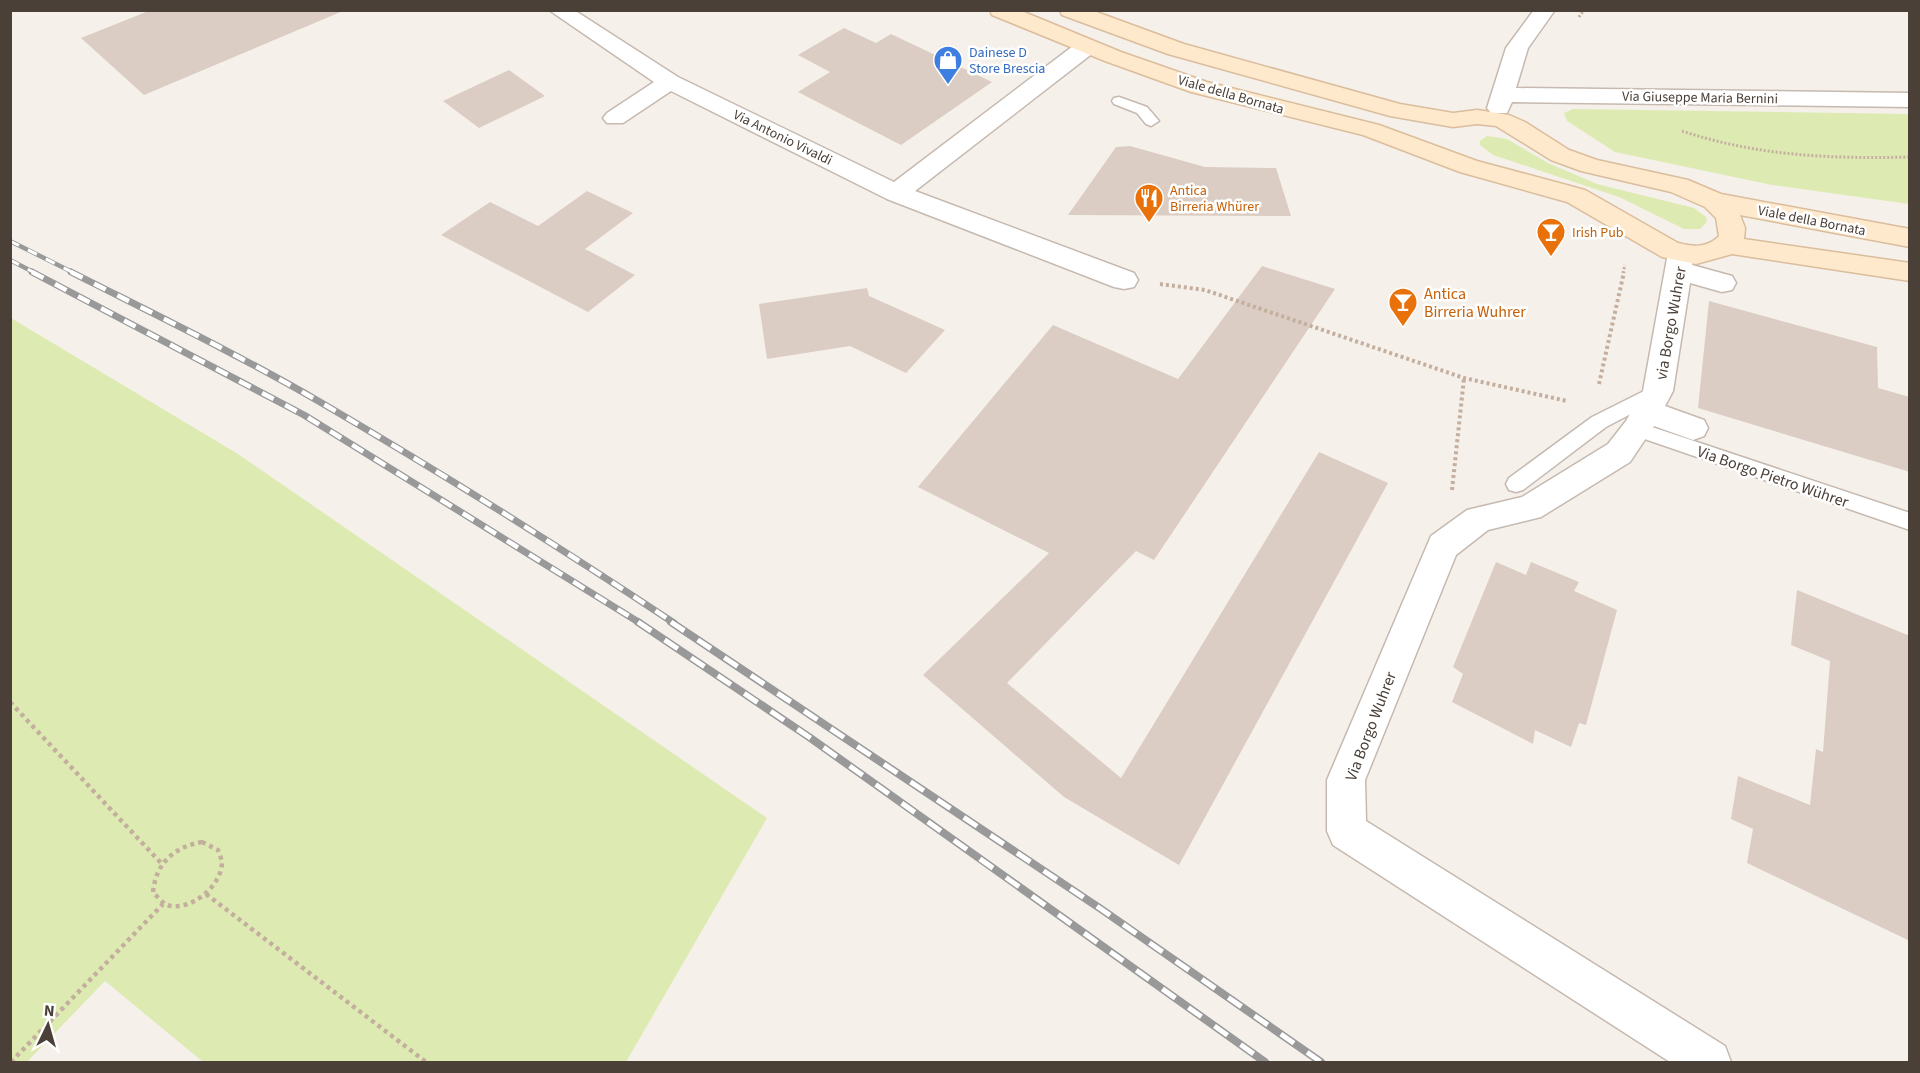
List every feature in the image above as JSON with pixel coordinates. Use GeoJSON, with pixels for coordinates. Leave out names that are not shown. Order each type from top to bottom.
{"type":"FeatureCollection","features":[{"type":"Feature","properties":{"kind":"main road","name":"Viale della Bornata"},"geometry":{"type":"LineString","coordinates":[[1000,10],[1085,48],[1230,96],[1391,136],[1466,165],[1577,197],[1603,207],[1680,262],[1723,250],[1728,244]]}},
{"type":"Feature","properties":{"kind":"main road","name":"Viale della Bornata"},"geometry":{"type":"LineString","coordinates":[[1070,10],[1176,49],[1398,111],[1452,120],[1477,117],[1501,120],[1517,127],[1560,155],[1590,166],[1679,186],[1714,201],[1910,238]]}},
{"type":"Feature","properties":{"kind":"main road","name":"Viale della Bornata"},"geometry":{"type":"LineString","coordinates":[[1452,120],[1443,129],[1442,142],[1466,165]]}},
{"type":"Feature","properties":{"kind":"main road"},"geometry":{"type":"LineString","coordinates":[[1714,201],[1728,217],[1732,227],[1728,244],[1910,272]]}},
{"type":"Feature","properties":{"kind":"street","name":"Via Antonio Vivaldi"},"geometry":{"type":"LineString","coordinates":[[559,10],[670,82],[896,193],[1124,280]]}},
{"type":"Feature","properties":{"kind":"street"},"geometry":{"type":"LineString","coordinates":[[1477,117],[1501,101],[1517,48],[1544,11]]}},
{"type":"Feature","properties":{"kind":"street"},"geometry":{"type":"LineString","coordinates":[[896,193],[1085,48]]}},
{"type":"Feature","properties":{"kind":"street"},"geometry":{"type":"LineString","coordinates":[[615,118],[670,82]]}},
{"type":"Feature","properties":{"kind":"street","name":"Via Giuseppe Maria Bernini"},"geometry":{"type":"LineString","coordinates":[[1501,101],[1910,100]]}},
{"type":"Feature","properties":{"kind":"street"},"geometry":{"type":"LineString","coordinates":[[1501,101],[1517,127]]}},
{"type":"Feature","properties":{"kind":"street"},"geometry":{"type":"LineString","coordinates":[[1680,262],[1722,283]]}},
{"type":"Feature","properties":{"kind":"street","name":"via Borgo Wuhrer"},"geometry":{"type":"LineString","coordinates":[[1640,421],[1680,262]]}},
{"type":"Feature","properties":{"kind":"street"},"geometry":{"type":"LineString","coordinates":[[1443,546],[1479,519],[1530,508],[1640,421]]}},
{"type":"Feature","properties":{"kind":"street","name":"Via Borgo Pietro Wührer"},"geometry":{"type":"LineString","coordinates":[[1640,421],[1693,428]]}},
{"type":"Feature","properties":{"kind":"street","name":"Via Borgo Wuhrer"},"geometry":{"type":"LineString","coordinates":[[1443,546],[1346,780],[1347,831],[1709,1062]]}},
{"type":"Feature","properties":{"kind":"lane"},"geometry":{"type":"LineString","coordinates":[[1119,101],[1142,110],[1151,121]]}},
{"type":"Feature","properties":{"kind":"lane"},"geometry":{"type":"LineString","coordinates":[[1516,484],[1599,422],[1640,421]]}},
{"type":"Feature","properties":{"kind":"lane","name":"Via Borgo Pietro Wührer"},"geometry":{"type":"LineString","coordinates":[[1640,421],[1910,522]]}},
{"type":"Feature","properties":{"kind":"path"},"geometry":{"type":"LineString","coordinates":[[1675,128],[1749,148],[1838,159],[1910,157]]}},
{"type":"Feature","properties":{"kind":"path"},"geometry":{"type":"LineString","coordinates":[[1597,393],[1627,256]]}},
{"type":"Feature","properties":{"kind":"path"},"geometry":{"type":"LineString","coordinates":[[1124,280],[1205,290],[1464,378],[1564,402],[1575,399]]}},
{"type":"Feature","properties":{"kind":"path"},"geometry":{"type":"LineString","coordinates":[[1443,546],[1464,378]]}},
{"type":"Feature","properties":{"kind":"path"},"geometry":{"type":"LineString","coordinates":[[10,702],[162,864]]}},
{"type":"Feature","properties":{"kind":"path"},"geometry":{"type":"LineString","coordinates":[[192,843],[211,844],[222,856],[220,875],[206,894],[183,905],[163,904],[153,892],[153,883],[162,864],[180,848],[192,843]]}},
{"type":"Feature","properties":{"kind":"path"},"geometry":{"type":"LineString","coordinates":[[206,894],[426,1062]]}},
{"type":"Feature","properties":{"kind":"path"},"geometry":{"type":"LineString","coordinates":[[11,1062],[163,904]]}},
{"type":"Feature","properties":{"kind":"green space"},"geometry":{"type":"Polygon","coordinates":[[[1573,109],[1909,114],[1909,204],[1772,185],[1615,152],[1567,121],[1564,113],[1573,109]]]}},
{"type":"Feature","properties":{"kind":"green space"},"geometry":{"type":"Polygon","coordinates":[[[1487,136],[1507,139],[1548,163],[1597,184],[1694,208],[1706,217],[1707,222],[1700,229],[1684,229],[1619,197],[1493,155],[1480,145],[1480,141],[1487,136]]]}},
{"type":"Feature","properties":{"kind":"green space"},"geometry":{"type":"Polygon","coordinates":[[[11,318],[238,454],[767,818],[626,1062],[203,1062],[105,981],[27,1062],[11,1062],[11,318]]]}},
{"type":"Feature","properties":{"kind":"building"},"geometry":{"type":"Polygon","coordinates":[[[151,10],[343,11],[144,95],[81,38],[151,10]]]}},
{"type":"Feature","properties":{"kind":"building"},"geometry":{"type":"Polygon","coordinates":[[[844,28],[876,43],[891,34],[992,82],[901,145],[798,92],[830,72],[798,55],[844,28]]]}},
{"type":"Feature","properties":{"kind":"building"},"geometry":{"type":"Polygon","coordinates":[[[509,70],[545,96],[479,128],[443,101],[509,70]]]}},
{"type":"Feature","properties":{"kind":"building"},"geometry":{"type":"Polygon","coordinates":[[[1130,146],[1205,167],[1276,168],[1291,216],[1068,215],[1116,147],[1130,146]]]}},
{"type":"Feature","properties":{"kind":"building"},"geometry":{"type":"Polygon","coordinates":[[[587,191],[633,213],[585,249],[635,275],[588,312],[441,235],[490,202],[538,226],[587,191]]]}},
{"type":"Feature","properties":{"kind":"building"},"geometry":{"type":"Polygon","coordinates":[[[1262,266],[1335,289],[1154,560],[1136,551],[1007,683],[1121,778],[1319,452],[1388,483],[1179,865],[1064,797],[923,675],[1049,553],[918,487],[1053,325],[1178,379],[1262,266]]]}},
{"type":"Feature","properties":{"kind":"building"},"geometry":{"type":"Polygon","coordinates":[[[867,288],[869,296],[945,330],[906,373],[850,346],[767,359],[759,304],[867,288]]]}},
{"type":"Feature","properties":{"kind":"building"},"geometry":{"type":"Polygon","coordinates":[[[1709,301],[1877,347],[1878,388],[1910,397],[1910,472],[1698,408],[1709,301]]]}},
{"type":"Feature","properties":{"kind":"building"},"geometry":{"type":"Polygon","coordinates":[[[1496,562],[1526,575],[1531,562],[1579,582],[1574,591],[1617,610],[1586,725],[1579,723],[1571,747],[1535,730],[1533,744],[1452,702],[1463,674],[1453,667],[1496,562]]]}},
{"type":"Feature","properties":{"kind":"building"},"geometry":{"type":"Polygon","coordinates":[[[1797,590],[1910,636],[1910,941],[1747,863],[1753,829],[1731,819],[1738,776],[1810,805],[1816,749],[1823,752],[1830,661],[1791,645],[1797,590]]]}},
{"type":"Feature","properties":{"kind":"railway"},"geometry":{"type":"LineString","coordinates":[[10,241],[74,273]]}},
{"type":"Feature","properties":{"kind":"railway"},"geometry":{"type":"LineString","coordinates":[[10,260],[35,273]]}},
{"type":"Feature","properties":{"kind":"railway"},"geometry":{"type":"LineString","coordinates":[[32,272],[304,415],[640,623]]}},
{"type":"Feature","properties":{"kind":"railway"},"geometry":{"type":"LineString","coordinates":[[71,272],[228,351],[320,402],[410,455],[674,623]]}},
{"type":"Feature","properties":{"kind":"railway"},"geometry":{"type":"LineString","coordinates":[[638,622],[809,737],[1265,1062]]}},
{"type":"Feature","properties":{"kind":"railway"},"geometry":{"type":"LineString","coordinates":[[671,622],[1101,909],[1321,1062]]}},
{"type":"Feature","properties":{"kind":"place","name":"Dainese D Store Brescia"},"geometry":{"type":"Point","coordinates":[948,86]}},
{"type":"Feature","properties":{"kind":"place","name":"Antica Birreria Whürer"},"geometry":{"type":"Point","coordinates":[1149,224]}},
{"type":"Feature","properties":{"kind":"place","name":"Irish Pub"},"geometry":{"type":"Point","coordinates":[1551,258]}},
{"type":"Feature","properties":{"kind":"place","name":"Antica Birreria Wuhrer"},"geometry":{"type":"Point","coordinates":[1403,328]}}]}
